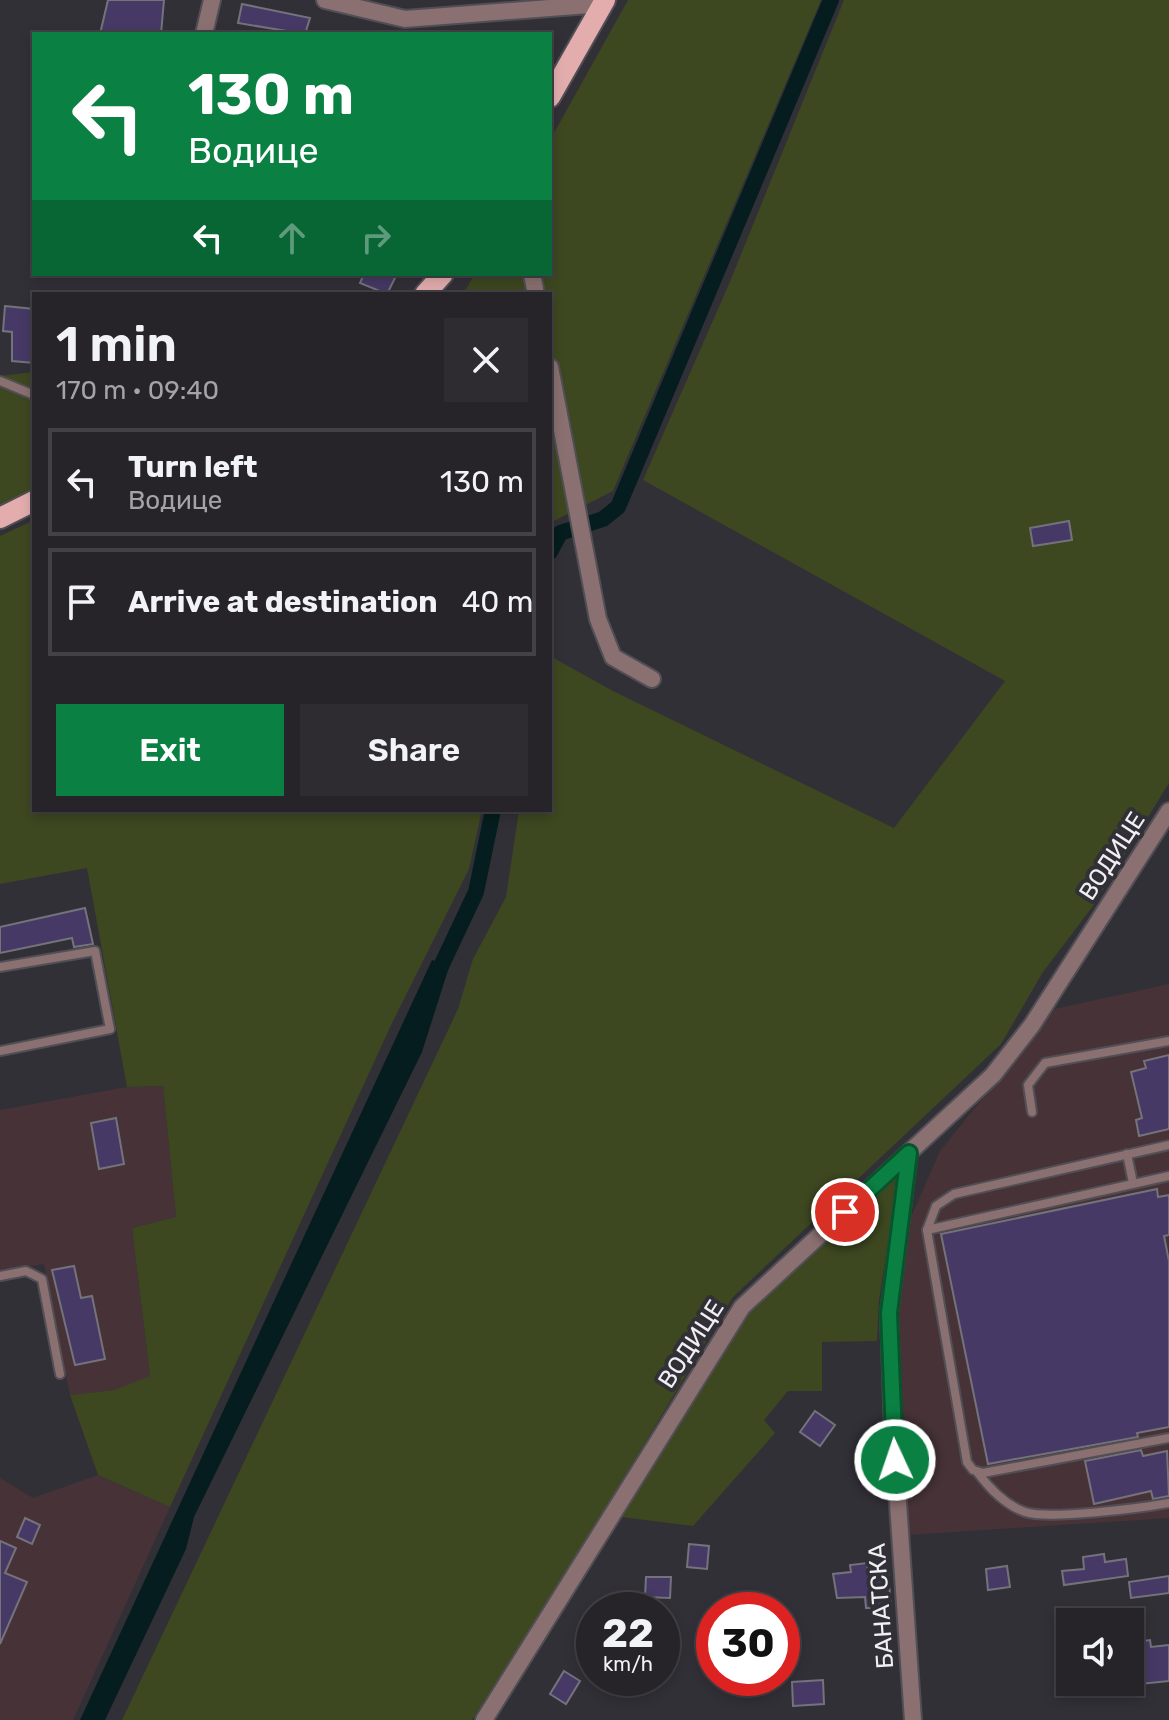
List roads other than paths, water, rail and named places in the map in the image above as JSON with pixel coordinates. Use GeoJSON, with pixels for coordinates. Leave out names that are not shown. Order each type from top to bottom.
{"type":"FeatureCollection","features":[{"type":"Feature","properties":{"kind":"main road"},"geometry":{"type":"LineString","coordinates":[[552,93],[604,2]]}},
{"type":"Feature","properties":{"kind":"main road"},"geometry":{"type":"LineString","coordinates":[[427,292],[441,276]]}},
{"type":"Feature","properties":{"kind":"main road"},"geometry":{"type":"LineString","coordinates":[[0,518],[32,502]]}},
{"type":"Feature","properties":{"kind":"street"},"geometry":{"type":"LineString","coordinates":[[204,32],[212,0]]}},
{"type":"Feature","properties":{"kind":"street"},"geometry":{"type":"LineString","coordinates":[[325,0],[405,19],[604,2]]}},
{"type":"Feature","properties":{"kind":"street"},"geometry":{"type":"LineString","coordinates":[[405,19],[409,0]]}},
{"type":"Feature","properties":{"kind":"street"},"geometry":{"type":"LineString","coordinates":[[552,377],[598,619],[613,657],[652,679]]}},
{"type":"Feature","properties":{"kind":"street","name":"ВОДИЦЕ"},"geometry":{"type":"LineString","coordinates":[[484,1720],[742,1307],[993,1075],[1032,1025],[1169,811]]}},
{"type":"Feature","properties":{"kind":"street","name":"БАНАТСКА"},"geometry":{"type":"LineString","coordinates":[[909,1153],[889,1313],[893,1431],[913,1720]]}},
{"type":"Feature","properties":{"kind":"lane"},"geometry":{"type":"LineString","coordinates":[[0,381],[32,394]]}},
{"type":"Feature","properties":{"kind":"lane"},"geometry":{"type":"LineString","coordinates":[[0,967],[95,951],[110,1029],[0,1051]]}},
{"type":"Feature","properties":{"kind":"lane"},"geometry":{"type":"LineString","coordinates":[[1032,1112],[1028,1085],[1045,1063],[1169,1041]]}},
{"type":"Feature","properties":{"kind":"lane"},"geometry":{"type":"LineString","coordinates":[[1169,1145],[947,1196],[932,1213],[927,1230],[967,1462],[994,1493],[1027,1513],[1128,1510],[1169,1503]]}},
{"type":"Feature","properties":{"kind":"lane"},"geometry":{"type":"LineString","coordinates":[[1127,1154],[1133,1183]]}},
{"type":"Feature","properties":{"kind":"lane"},"geometry":{"type":"LineString","coordinates":[[927,1230],[1169,1176]]}},
{"type":"Feature","properties":{"kind":"lane"},"geometry":{"type":"LineString","coordinates":[[0,1276],[26,1271],[42,1279],[60,1374]]}},
{"type":"Feature","properties":{"kind":"lane"},"geometry":{"type":"LineString","coordinates":[[978,1472],[1169,1438]]}},
{"type":"Feature","properties":{"kind":"waterway"},"geometry":{"type":"LineString","coordinates":[[552,548],[560,533],[603,519],[618,507],[831,0]]}},
{"type":"Feature","properties":{"kind":"waterway"},"geometry":{"type":"LineString","coordinates":[[434,981],[476,892],[493,812]]}}]}
